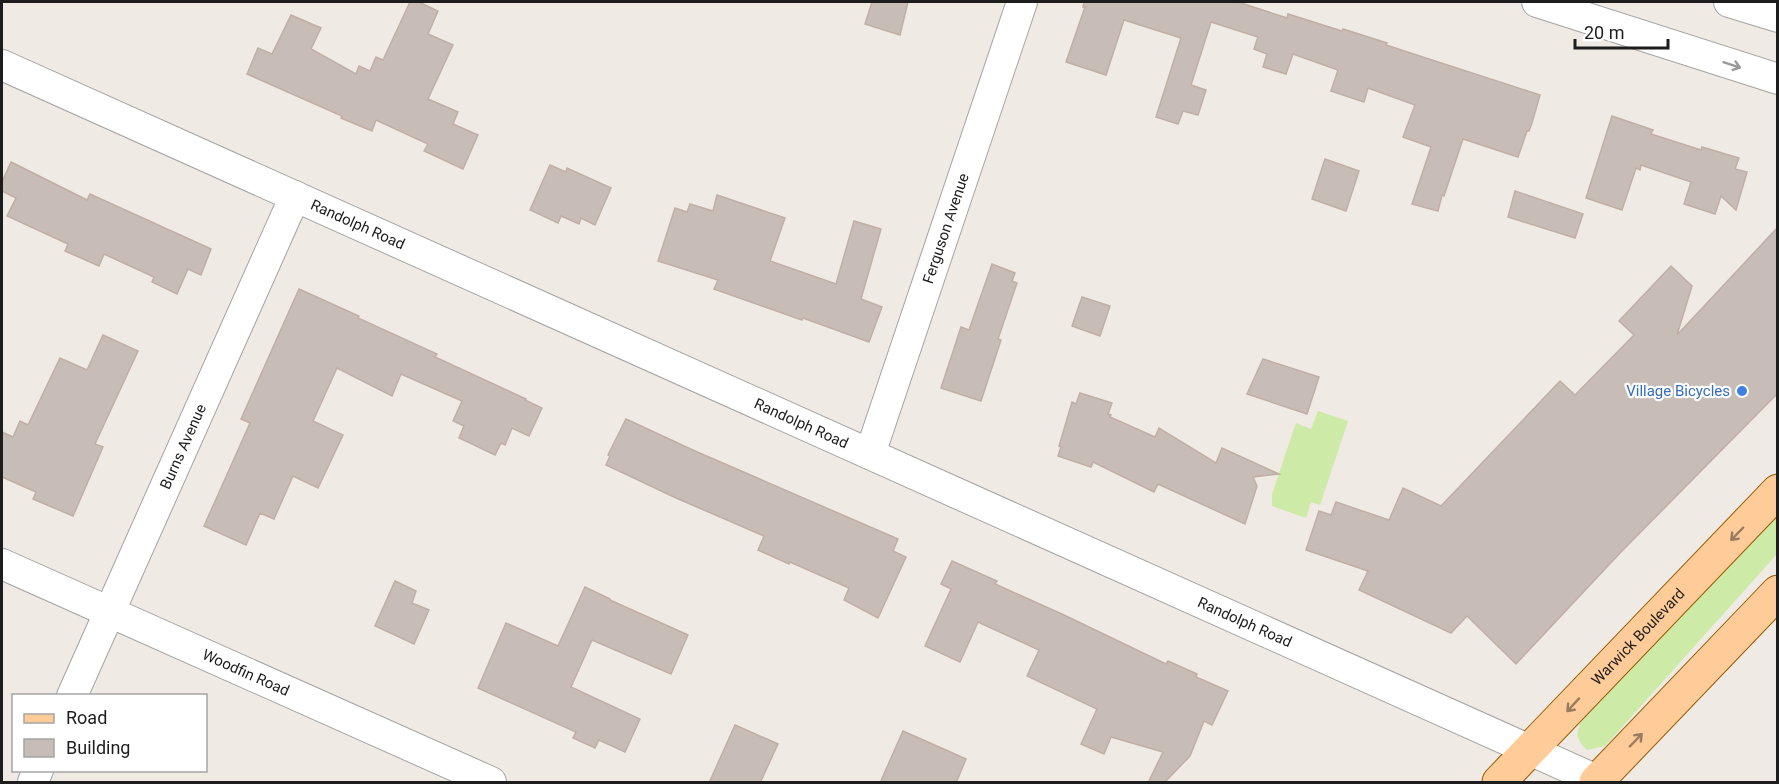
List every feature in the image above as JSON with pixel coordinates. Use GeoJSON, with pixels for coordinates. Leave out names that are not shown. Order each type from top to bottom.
{"type":"FeatureCollection","features":[{"type":"Feature","properties":{"kind":"main road","name":"Warwick Boulevard"},"geometry":{"type":"LineString","coordinates":[[1499,783],[1778,491]]}},
{"type":"Feature","properties":{"kind":"main road"},"geometry":{"type":"LineString","coordinates":[[1598,782],[1778,592]]}},
{"type":"Feature","properties":{"kind":"street","name":"Ferguson Avenue"},"geometry":{"type":"LineString","coordinates":[[870,454],[1022,2]]}},
{"type":"Feature","properties":{"kind":"street"},"geometry":{"type":"LineString","coordinates":[[1537,2],[1778,80]]}},
{"type":"Feature","properties":{"kind":"street"},"geometry":{"type":"LineString","coordinates":[[1729,2],[1778,17]]}},
{"type":"Feature","properties":{"kind":"street","name":"Randolph Road"},"geometry":{"type":"LineString","coordinates":[[2,65],[1598,782]]}},
{"type":"Feature","properties":{"kind":"street","name":"Burns Avenue"},"geometry":{"type":"LineString","coordinates":[[73,694],[295,196]]}},
{"type":"Feature","properties":{"kind":"street","name":"Woodfin Road"},"geometry":{"type":"LineString","coordinates":[[2,564],[491,783]]}},
{"type":"Feature","properties":{"kind":"green space"},"geometry":{"type":"Polygon","coordinates":[[[1318,411],[1348,421],[1320,505],[1311,502],[1306,518],[1272,506],[1272,494],[1296,423],[1311,429],[1318,411]]]}},
{"type":"Feature","properties":{"kind":"green space"},"geometry":{"type":"Polygon","coordinates":[[[1777,513],[1777,554],[1605,746],[1587,750],[1577,735],[1580,724],[1588,714],[1777,513]]]}},
{"type":"Feature","properties":{"kind":"building"},"geometry":{"type":"Polygon","coordinates":[[[410,2],[419,2],[438,11],[428,34],[453,45],[428,99],[458,112],[453,124],[478,135],[463,169],[424,151],[428,144],[376,120],[372,131],[247,74],[258,48],[272,54],[291,15],[321,28],[311,49],[356,74],[359,66],[370,71],[376,57],[383,60],[410,2]]]}},
{"type":"Feature","properties":{"kind":"building"},"geometry":{"type":"Polygon","coordinates":[[[872,2],[908,2],[900,35],[865,24],[872,2]]]}},
{"type":"Feature","properties":{"kind":"building"},"geometry":{"type":"Polygon","coordinates":[[[1084,2],[1238,2],[1287,18],[1288,14],[1342,31],[1343,29],[1540,95],[1532,123],[1518,157],[1463,139],[1438,211],[1412,204],[1431,147],[1403,137],[1415,105],[1368,88],[1364,102],[1331,91],[1338,70],[1293,54],[1286,74],[1263,67],[1267,54],[1254,49],[1258,37],[1211,22],[1191,85],[1206,90],[1198,115],[1183,111],[1178,124],[1156,117],[1181,38],[1124,20],[1106,75],[1066,62],[1085,7],[1083,7],[1084,2]]]}},
{"type":"Feature","properties":{"kind":"building"},"geometry":{"type":"Polygon","coordinates":[[[1612,116],[1653,130],[1651,134],[1701,150],[1702,147],[1739,158],[1735,169],[1747,172],[1736,210],[1721,196],[1715,214],[1684,204],[1691,182],[1641,165],[1640,170],[1636,168],[1622,210],[1586,198],[1612,116]]]}},
{"type":"Feature","properties":{"kind":"building"},"geometry":{"type":"Polygon","coordinates":[[[1325,159],[1359,171],[1346,211],[1312,199],[1325,159]]]}},
{"type":"Feature","properties":{"kind":"building"},"geometry":{"type":"Polygon","coordinates":[[[11,162],[87,200],[90,194],[211,249],[201,275],[188,269],[177,294],[152,282],[154,277],[104,254],[99,266],[65,251],[68,244],[7,216],[16,198],[2,191],[2,182],[11,162]]]}},
{"type":"Feature","properties":{"kind":"building"},"geometry":{"type":"Polygon","coordinates":[[[550,165],[566,172],[567,168],[611,188],[595,225],[581,218],[579,224],[561,216],[558,223],[530,210],[550,165]]]}},
{"type":"Feature","properties":{"kind":"building"},"geometry":{"type":"Polygon","coordinates":[[[1515,191],[1583,214],[1575,238],[1508,217],[1515,191]]]}},
{"type":"Feature","properties":{"kind":"building"},"geometry":{"type":"Polygon","coordinates":[[[717,195],[785,218],[770,261],[836,284],[854,221],[881,229],[861,299],[882,307],[869,342],[714,289],[718,280],[658,261],[675,208],[687,212],[690,204],[713,211],[717,195]]]}},
{"type":"Feature","properties":{"kind":"building"},"geometry":{"type":"Polygon","coordinates":[[[1778,227],[1778,393],[1621,552],[1516,664],[1467,616],[1451,633],[1359,590],[1368,571],[1306,550],[1319,511],[1331,515],[1336,502],[1389,520],[1403,488],[1441,506],[1560,381],[1575,395],[1634,335],[1619,321],[1671,266],[1692,286],[1677,335],[1778,227]]]}},
{"type":"Feature","properties":{"kind":"building"},"geometry":{"type":"Polygon","coordinates":[[[992,264],[1015,273],[1012,281],[1017,283],[998,339],[1001,340],[981,401],[941,388],[961,327],[969,330],[992,264]]]}},
{"type":"Feature","properties":{"kind":"building"},"geometry":{"type":"Polygon","coordinates":[[[299,289],[437,354],[435,357],[542,408],[529,436],[512,428],[505,445],[501,443],[495,455],[459,438],[464,426],[453,421],[462,401],[401,374],[392,396],[337,368],[313,421],[343,435],[318,488],[293,476],[274,519],[260,513],[246,545],[204,526],[250,423],[241,419],[299,289]]]}},
{"type":"Feature","properties":{"kind":"building"},"geometry":{"type":"Polygon","coordinates":[[[1082,297],[1110,306],[1100,336],[1072,326],[1082,297]]]}},
{"type":"Feature","properties":{"kind":"building"},"geometry":{"type":"Polygon","coordinates":[[[103,335],[138,351],[95,444],[103,447],[73,516],[33,499],[36,492],[2,477],[2,432],[13,437],[20,421],[28,425],[60,358],[87,370],[103,335]]]}},
{"type":"Feature","properties":{"kind":"building"},"geometry":{"type":"Polygon","coordinates":[[[1263,359],[1319,377],[1307,414],[1247,394],[1263,359]]]}},
{"type":"Feature","properties":{"kind":"building"},"geometry":{"type":"Polygon","coordinates":[[[1080,393],[1112,403],[1108,414],[1111,415],[1110,417],[1155,437],[1159,428],[1216,463],[1222,448],[1279,474],[1253,477],[1257,486],[1245,524],[1158,484],[1154,492],[1093,462],[1091,467],[1058,456],[1072,402],[1076,404],[1080,393]]]}},
{"type":"Feature","properties":{"kind":"building"},"geometry":{"type":"Polygon","coordinates":[[[626,419],[898,539],[893,551],[906,557],[878,618],[844,600],[849,588],[758,550],[764,536],[606,465],[610,456],[608,455],[626,419]]]}},
{"type":"Feature","properties":{"kind":"building"},"geometry":{"type":"Polygon","coordinates":[[[952,561],[997,581],[995,584],[1166,664],[1168,661],[1197,674],[1196,677],[1228,691],[1212,725],[1204,721],[1190,756],[1164,783],[1148,783],[1163,752],[1111,737],[1104,754],[1081,744],[1097,709],[1027,676],[1039,650],[978,622],[960,662],[925,646],[951,589],[941,584],[952,561]]]}},
{"type":"Feature","properties":{"kind":"building"},"geometry":{"type":"Polygon","coordinates":[[[395,581],[416,591],[412,603],[429,610],[414,644],[375,626],[395,581]]]}},
{"type":"Feature","properties":{"kind":"building"},"geometry":{"type":"Polygon","coordinates":[[[585,587],[688,635],[671,674],[592,640],[571,687],[640,719],[625,752],[599,740],[595,748],[573,738],[576,732],[478,688],[506,623],[558,646],[585,587]]]}},
{"type":"Feature","properties":{"kind":"building"},"geometry":{"type":"Polygon","coordinates":[[[735,725],[778,744],[760,783],[709,783],[735,725]]]}},
{"type":"Feature","properties":{"kind":"building"},"geometry":{"type":"Polygon","coordinates":[[[903,731],[966,759],[956,783],[880,783],[903,731]]]}},
{"type":"Feature","properties":{"kind":"place","name":"Village Bicycles"},"geometry":{"type":"Point","coordinates":[1742,391]}}]}
